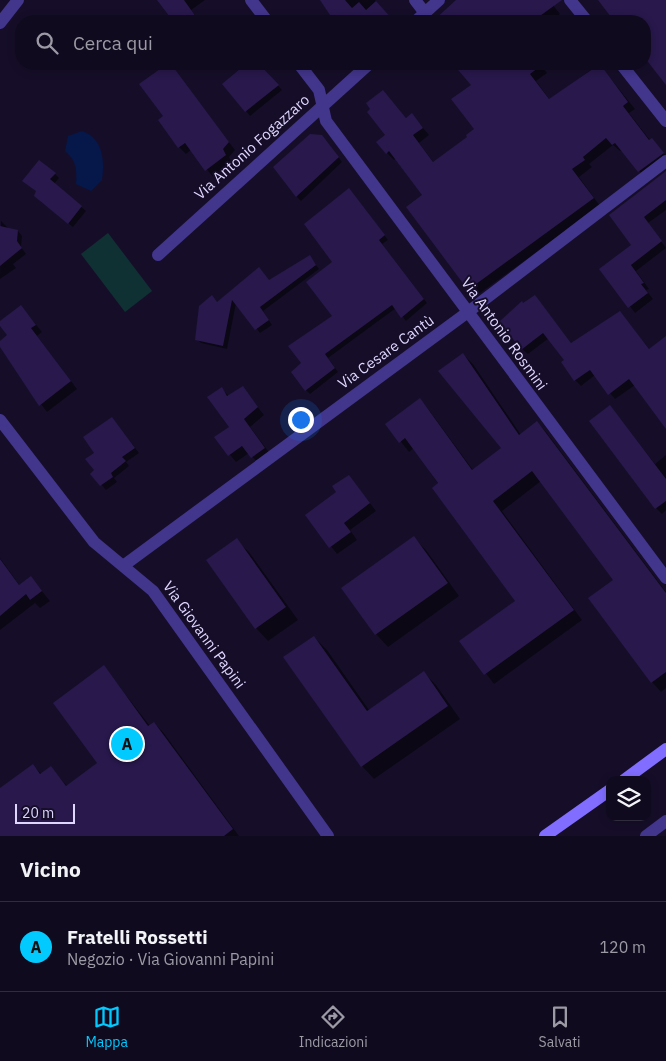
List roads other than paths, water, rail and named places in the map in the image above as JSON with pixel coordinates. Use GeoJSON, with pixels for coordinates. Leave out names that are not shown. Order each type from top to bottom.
{"type":"FeatureCollection","features":[{"type":"Feature","properties":{"kind":"main road"},"geometry":{"type":"LineString","coordinates":[[630,776],[666,750]]}},
{"type":"Feature","properties":{"kind":"main road"},"geometry":{"type":"LineString","coordinates":[[545,836],[606,793]]}},
{"type":"Feature","properties":{"kind":"street"},"geometry":{"type":"LineString","coordinates":[[0,23],[18,0]]}},
{"type":"Feature","properties":{"kind":"street"},"geometry":{"type":"LineString","coordinates":[[251,0],[262,15]]}},
{"type":"Feature","properties":{"kind":"street"},"geometry":{"type":"LineString","coordinates":[[415,0],[419,15]]}},
{"type":"Feature","properties":{"kind":"street"},"geometry":{"type":"LineString","coordinates":[[422,15],[439,0]]}},
{"type":"Feature","properties":{"kind":"street"},"geometry":{"type":"LineString","coordinates":[[570,0],[582,15]]}},
{"type":"Feature","properties":{"kind":"street","name":"Via Antonio Rosmini"},"geometry":{"type":"LineString","coordinates":[[304,70],[319,90],[326,121],[666,578]]}},
{"type":"Feature","properties":{"kind":"street","name":"Via Antonio Fogazzaro"},"geometry":{"type":"LineString","coordinates":[[158,255],[362,70]]}},
{"type":"Feature","properties":{"kind":"street"},"geometry":{"type":"LineString","coordinates":[[626,70],[666,121]]}},
{"type":"Feature","properties":{"kind":"street","name":"Via Cesare Cantù"},"geometry":{"type":"LineString","coordinates":[[123,566],[468,312],[666,161]]}},
{"type":"Feature","properties":{"kind":"street","name":"Via Giovanni Papini"},"geometry":{"type":"LineString","coordinates":[[0,420],[94,542],[153,591],[328,836]]}},
{"type":"Feature","properties":{"kind":"street"},"geometry":{"type":"LineString","coordinates":[[646,836],[666,821]]}},
{"type":"Feature","properties":{"kind":"place","name":"Fratelli Rossetti"},"geometry":{"type":"Point","coordinates":[127,744]}}]}
